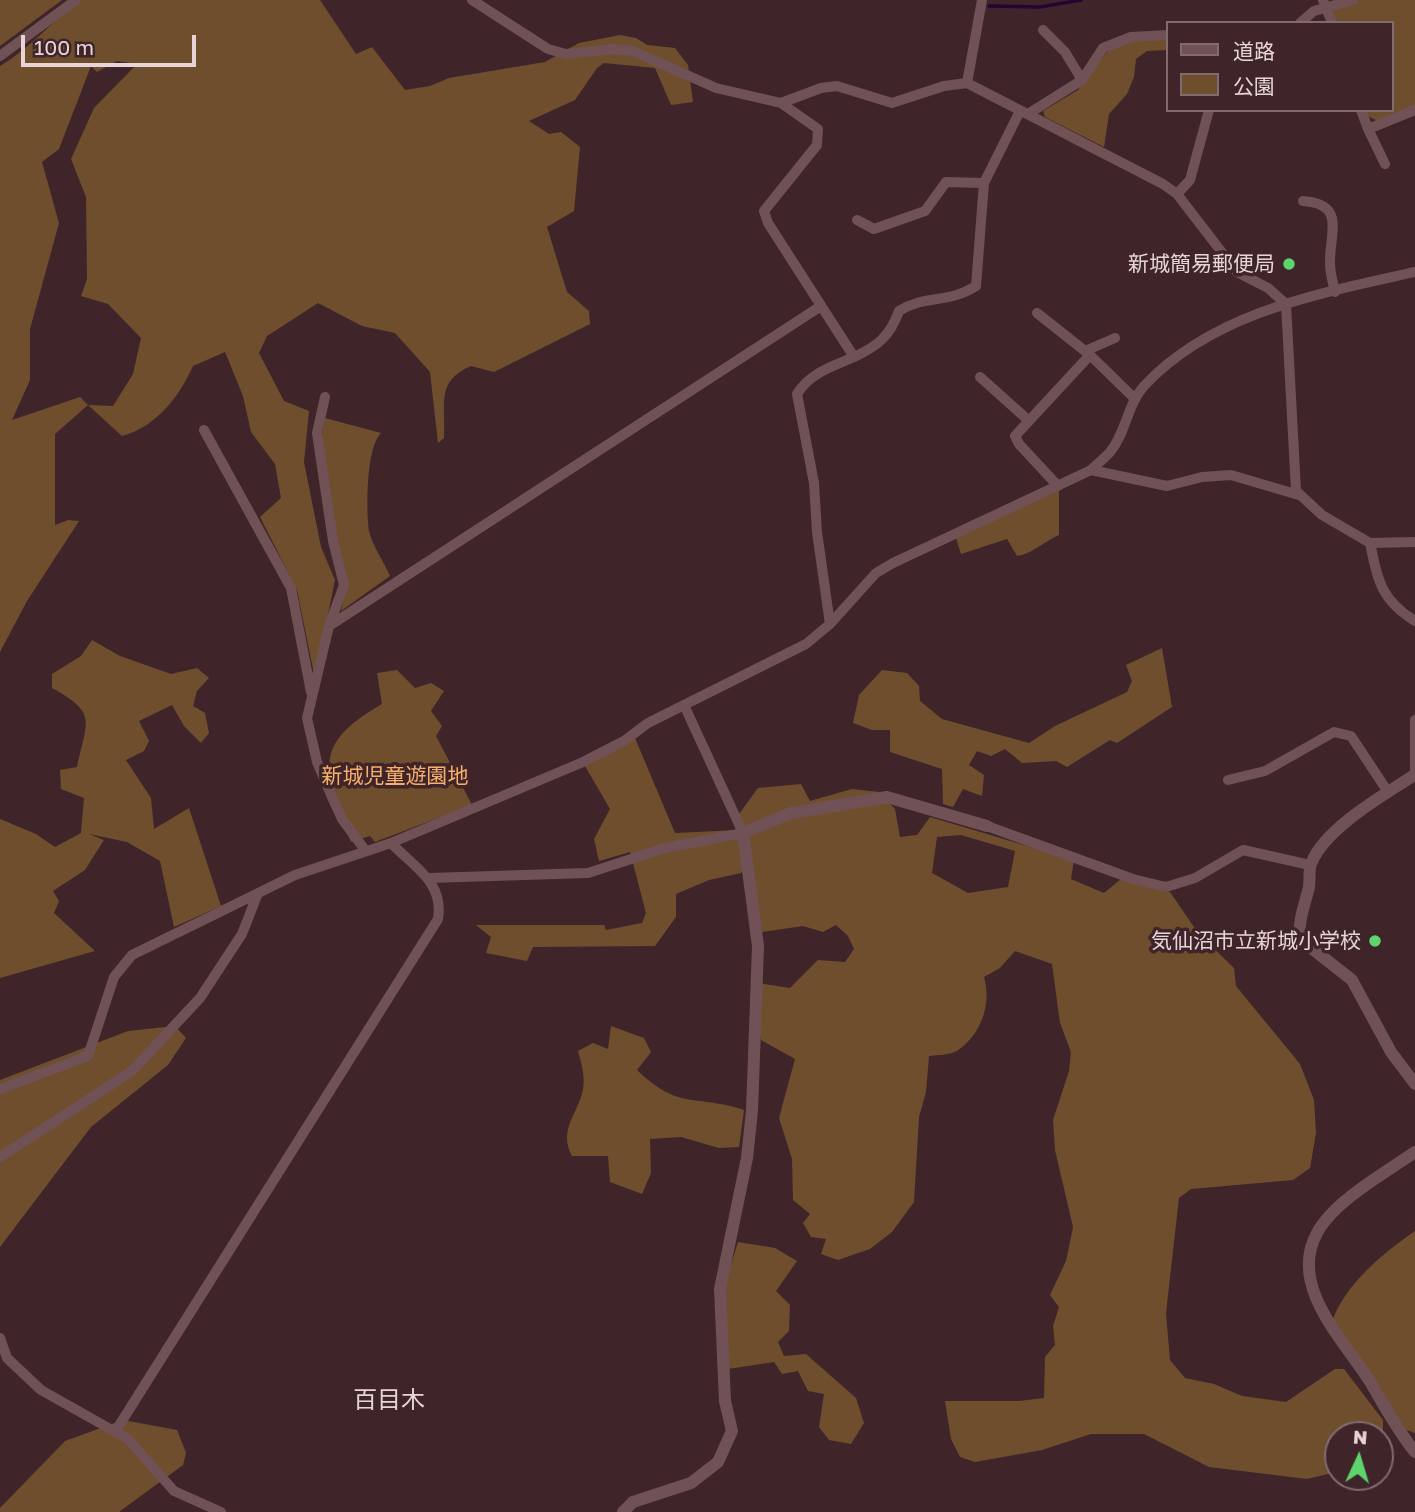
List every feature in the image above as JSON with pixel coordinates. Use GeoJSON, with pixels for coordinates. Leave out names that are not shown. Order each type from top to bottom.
{"type":"FeatureCollection","features":[{"type":"Feature","properties":{"kind":"street"},"geometry":{"type":"LineString","coordinates":[[0,56],[76,0]]}},
{"type":"Feature","properties":{"kind":"street"},"geometry":{"type":"LineString","coordinates":[[472,0],[548,49],[566,54],[613,49],[633,51],[716,88],[781,103],[818,129],[817,145],[764,211],[768,223],[854,357]]}},
{"type":"Feature","properties":{"kind":"street"},"geometry":{"type":"LineString","coordinates":[[967,83],[982,0]]}},
{"type":"Feature","properties":{"kind":"street"},"geometry":{"type":"LineString","coordinates":[[1302,21],[1325,4],[1353,0]]}},
{"type":"Feature","properties":{"kind":"street"},"geometry":{"type":"LineString","coordinates":[[1325,4],[1331,21]]}},
{"type":"Feature","properties":{"kind":"street"},"geometry":{"type":"LineString","coordinates":[[1043,30],[1065,52],[1082,80]]}},
{"type":"Feature","properties":{"kind":"street"},"geometry":{"type":"LineString","coordinates":[[830,624],[817,533],[814,483],[797,394],[803,384],[819,372],[879,345],[893,327],[899,311],[908,305],[918,300],[958,298],[976,286],[984,183],[1024,113],[1082,80],[1103,48],[1131,37],[1166,35]]}},
{"type":"Feature","properties":{"kind":"street"},"geometry":{"type":"LineString","coordinates":[[781,103],[821,88],[836,86],[892,103],[944,86],[967,83],[1177,194],[1237,272],[1268,288],[1286,304],[1296,491],[1322,515],[1370,543],[1415,542]]}},
{"type":"Feature","properties":{"kind":"street"},"geometry":{"type":"LineString","coordinates":[[1368,129],[1415,110]]}},
{"type":"Feature","properties":{"kind":"street"},"geometry":{"type":"LineString","coordinates":[[1177,194],[1190,180],[1208,112]]}},
{"type":"Feature","properties":{"kind":"street"},"geometry":{"type":"LineString","coordinates":[[1362,112],[1385,163]]}},
{"type":"Feature","properties":{"kind":"street"},"geometry":{"type":"LineString","coordinates":[[857,220],[874,229],[925,211],[946,181],[984,183]]}},
{"type":"Feature","properties":{"kind":"street"},"geometry":{"type":"LineString","coordinates":[[1303,201],[1320,202],[1334,225],[1329,267],[1335,292]]}},
{"type":"Feature","properties":{"kind":"street"},"geometry":{"type":"LineString","coordinates":[[0,1089],[88,1056],[114,977],[132,955],[295,874],[391,843],[583,762],[684,705],[806,644],[830,624],[876,573],[892,563],[1091,470],[1112,451],[1134,398],[1169,361],[1239,320],[1286,304],[1415,272]]}},
{"type":"Feature","properties":{"kind":"street"},"geometry":{"type":"LineString","coordinates":[[329,626],[821,306]]}},
{"type":"Feature","properties":{"kind":"street"},"geometry":{"type":"LineString","coordinates":[[1037,313],[1088,353],[1134,398]]}},
{"type":"Feature","properties":{"kind":"street"},"geometry":{"type":"LineString","coordinates":[[1058,486],[1015,436],[1088,353],[1115,338]]}},
{"type":"Feature","properties":{"kind":"street"},"geometry":{"type":"LineString","coordinates":[[980,377],[1028,420]]}},
{"type":"Feature","properties":{"kind":"street"},"geometry":{"type":"LineString","coordinates":[[325,397],[317,433],[333,541],[344,585],[329,626],[307,718],[317,762],[342,819],[365,850]]}},
{"type":"Feature","properties":{"kind":"street"},"geometry":{"type":"LineString","coordinates":[[204,430],[291,588],[312,699]]}},
{"type":"Feature","properties":{"kind":"street"},"geometry":{"type":"LineString","coordinates":[[1091,470],[1167,486],[1202,477],[1231,475],[1302,497]]}},
{"type":"Feature","properties":{"kind":"street"},"geometry":{"type":"LineString","coordinates":[[1370,543],[1380,587],[1394,608],[1415,621]]}},
{"type":"Feature","properties":{"kind":"street"},"geometry":{"type":"LineString","coordinates":[[623,1512],[633,1502],[691,1483],[718,1462],[732,1430],[725,1401],[720,1289],[747,1158],[758,946],[743,832],[684,705]]}},
{"type":"Feature","properties":{"kind":"street"},"geometry":{"type":"LineString","coordinates":[[1415,719],[1414,776],[1388,792],[1331,836],[1310,865],[1310,884],[1298,927],[1300,939],[1352,980],[1391,1052],[1415,1084]]}},
{"type":"Feature","properties":{"kind":"street"},"geometry":{"type":"LineString","coordinates":[[1228,780],[1265,771],[1334,732],[1351,736],[1388,792]]}},
{"type":"Feature","properties":{"kind":"street"},"geometry":{"type":"LineString","coordinates":[[430,878],[588,873],[664,848],[743,832],[791,813],[887,797],[987,826],[1133,879],[1167,887],[1195,878],[1244,850],[1310,865]]}},
{"type":"Feature","properties":{"kind":"street"},"geometry":{"type":"LineString","coordinates":[[115,1432],[438,919],[441,900],[430,878],[391,843]]}},
{"type":"Feature","properties":{"kind":"street"},"geometry":{"type":"LineString","coordinates":[[0,1157],[132,1071],[200,998],[243,934],[258,893]]}},
{"type":"Feature","properties":{"kind":"street"},"geometry":{"type":"LineString","coordinates":[[1415,1152],[1349,1199],[1318,1231],[1309,1252],[1310,1273],[1316,1298],[1329,1325],[1415,1452]]}},
{"type":"Feature","properties":{"kind":"street"},"geometry":{"type":"LineString","coordinates":[[0,1338],[7,1359],[41,1390],[128,1439],[174,1491],[221,1512]]}},
{"type":"Feature","properties":{"kind":"green space"},"geometry":{"type":"Polygon","coordinates":[[[0,0],[62,0],[0,46],[0,0]]]}},
{"type":"Feature","properties":{"kind":"green space"},"geometry":{"type":"Polygon","coordinates":[[[80,0],[320,0],[356,54],[372,47],[405,90],[430,86],[449,78],[545,62],[579,43],[620,35],[636,38],[647,45],[675,48],[688,65],[693,102],[671,105],[655,68],[604,63],[597,68],[575,100],[529,121],[549,134],[561,132],[580,147],[574,211],[547,227],[567,292],[589,311],[590,324],[494,372],[471,366],[460,372],[447,387],[444,438],[438,443],[430,372],[395,333],[362,326],[318,303],[267,336],[259,353],[284,401],[309,411],[304,462],[321,547],[335,580],[315,679],[297,590],[260,517],[281,498],[275,464],[251,432],[243,396],[225,352],[193,366],[181,389],[165,409],[134,432],[122,436],[88,405],[55,434],[55,525],[68,520],[79,521],[27,601],[0,652],[0,66],[80,0]],[[117,61],[97,72],[91,66],[59,149],[42,162],[59,223],[30,329],[30,380],[12,420],[80,397],[88,405],[113,406],[133,374],[141,338],[108,304],[81,296],[87,279],[86,197],[71,159],[94,108],[137,64],[117,61]]]}},
{"type":"Feature","properties":{"kind":"green space"},"geometry":{"type":"Polygon","coordinates":[[[1359,0],[1415,0],[1415,105],[1380,122],[1365,115],[1364,112],[1394,112],[1394,21],[1335,21],[1332,11],[1359,0]]]}},
{"type":"Feature","properties":{"kind":"green space"},"geometry":{"type":"Polygon","coordinates":[[[1166,38],[1166,50],[1147,51],[1136,59],[1134,77],[1127,94],[1109,114],[1104,147],[1045,117],[1043,111],[1078,90],[1106,53],[1117,45],[1136,40],[1166,38]]]}},
{"type":"Feature","properties":{"kind":"green space"},"geometry":{"type":"Polygon","coordinates":[[[325,418],[381,433],[372,452],[370,465],[368,521],[373,542],[390,576],[341,611],[347,584],[332,514],[322,435],[325,418]]]}},
{"type":"Feature","properties":{"kind":"green space"},"geometry":{"type":"Polygon","coordinates":[[[1059,490],[1059,535],[1028,553],[1017,556],[1007,539],[961,554],[956,538],[1059,490]]]}},
{"type":"Feature","properties":{"kind":"green space"},"geometry":{"type":"Polygon","coordinates":[[[92,640],[120,656],[171,674],[197,668],[209,678],[197,691],[193,706],[205,713],[209,733],[201,743],[184,726],[172,705],[139,721],[149,741],[144,751],[126,760],[151,798],[154,829],[189,808],[221,906],[174,927],[160,861],[127,842],[89,834],[104,840],[85,870],[53,891],[59,901],[54,913],[95,951],[0,978],[0,819],[36,834],[55,847],[81,833],[84,798],[61,789],[60,770],[77,767],[86,720],[77,704],[52,688],[52,674],[81,656],[92,640]]]}},
{"type":"Feature","properties":{"kind":"green space"},"geometry":{"type":"Polygon","coordinates":[[[1162,648],[1172,707],[1117,743],[1110,740],[1067,767],[1056,761],[1022,763],[1005,749],[991,756],[977,751],[969,765],[984,775],[982,796],[963,789],[953,807],[943,804],[942,769],[890,752],[890,730],[872,730],[853,723],[859,695],[882,670],[907,673],[919,686],[920,701],[942,719],[1029,743],[1055,726],[1127,692],[1132,681],[1126,665],[1162,648]]]}},
{"type":"Feature","properties":{"kind":"green space","name":"新城児童遊園地"},"geometry":{"type":"Polygon","coordinates":[[[397,670],[415,688],[431,683],[444,691],[431,711],[442,726],[436,736],[472,805],[375,842],[370,836],[351,842],[330,779],[329,763],[333,748],[342,734],[358,719],[382,704],[377,673],[397,670]]]}},
{"type":"Feature","properties":{"kind":"green space"},"geometry":{"type":"Polygon","coordinates":[[[635,738],[675,833],[738,830],[746,864],[741,873],[709,880],[676,894],[676,917],[655,946],[533,947],[527,961],[486,953],[491,937],[476,925],[604,925],[606,930],[642,923],[646,913],[630,852],[599,861],[594,839],[610,809],[585,766],[635,738]]]}},
{"type":"Feature","properties":{"kind":"green space"},"geometry":{"type":"Polygon","coordinates":[[[801,784],[810,801],[852,789],[879,792],[895,809],[900,837],[917,835],[930,817],[1074,860],[1071,879],[1104,893],[1121,879],[1170,892],[1198,933],[1234,968],[1236,986],[1300,1064],[1314,1100],[1316,1133],[1310,1168],[1293,1180],[1191,1189],[1179,1198],[1166,1313],[1170,1360],[1185,1378],[1214,1384],[1242,1396],[1286,1402],[1335,1369],[1344,1369],[1383,1421],[1324,1421],[1324,1475],[1307,1479],[1209,1467],[1144,1434],[1091,1434],[1042,1450],[975,1462],[960,1457],[951,1439],[945,1401],[1019,1401],[1044,1398],[1045,1357],[1055,1345],[1053,1326],[1059,1307],[1050,1295],[1066,1261],[1073,1227],[1055,1150],[1053,1120],[1069,1071],[1071,1052],[1060,1023],[1052,964],[1015,951],[1000,968],[984,977],[987,998],[978,1028],[957,1051],[929,1056],[926,1092],[919,1117],[914,1202],[892,1232],[870,1249],[838,1260],[821,1254],[826,1239],[811,1237],[803,1223],[810,1214],[793,1200],[792,1159],[779,1118],[795,1059],[761,1040],[751,982],[790,988],[818,960],[845,962],[854,949],[848,936],[836,925],[823,932],[803,926],[762,932],[739,814],[758,788],[801,784]],[[961,835],[937,837],[932,873],[968,893],[1008,887],[1015,851],[961,835]]]}},
{"type":"Feature","properties":{"kind":"green space"},"geometry":{"type":"Polygon","coordinates":[[[175,1026],[186,1038],[168,1065],[91,1127],[0,1247],[0,1080],[128,1031],[175,1026]]]}},
{"type":"Feature","properties":{"kind":"green space"},"geometry":{"type":"Polygon","coordinates":[[[611,1026],[644,1038],[651,1052],[637,1070],[652,1083],[677,1096],[744,1110],[739,1147],[719,1148],[681,1137],[650,1139],[651,1173],[642,1194],[610,1182],[608,1156],[572,1156],[567,1139],[569,1124],[584,1083],[578,1051],[593,1043],[608,1049],[611,1026]]]}},
{"type":"Feature","properties":{"kind":"green space"},"geometry":{"type":"Polygon","coordinates":[[[1415,1231],[1415,1433],[1406,1430],[1333,1319],[1356,1281],[1415,1231]]]}},
{"type":"Feature","properties":{"kind":"green space"},"geometry":{"type":"Polygon","coordinates":[[[738,1242],[775,1248],[797,1261],[776,1291],[790,1305],[789,1331],[778,1342],[784,1356],[806,1354],[856,1398],[864,1423],[851,1444],[829,1440],[819,1427],[824,1394],[808,1391],[798,1371],[782,1374],[774,1362],[728,1369],[725,1284],[738,1242]]]}},
{"type":"Feature","properties":{"kind":"green space"},"geometry":{"type":"Polygon","coordinates":[[[123,1420],[177,1430],[186,1453],[183,1465],[119,1512],[0,1512],[0,1508],[65,1441],[123,1420]]]}},
{"type":"Feature","properties":{"kind":"waterway"},"geometry":{"type":"LineString","coordinates":[[989,6],[1040,7],[1081,0]]}},
{"type":"Feature","properties":{"kind":"place","name":"新城簡易郵便局"},"geometry":{"type":"Point","coordinates":[1289,264]}},
{"type":"Feature","properties":{"kind":"place","name":"気仙沼市立新城小学校"},"geometry":{"type":"Point","coordinates":[1375,941]}},
{"type":"Feature","properties":{"kind":"district","name":"百目木"},"geometry":{"type":"Point","coordinates":[389,1400]}}]}
